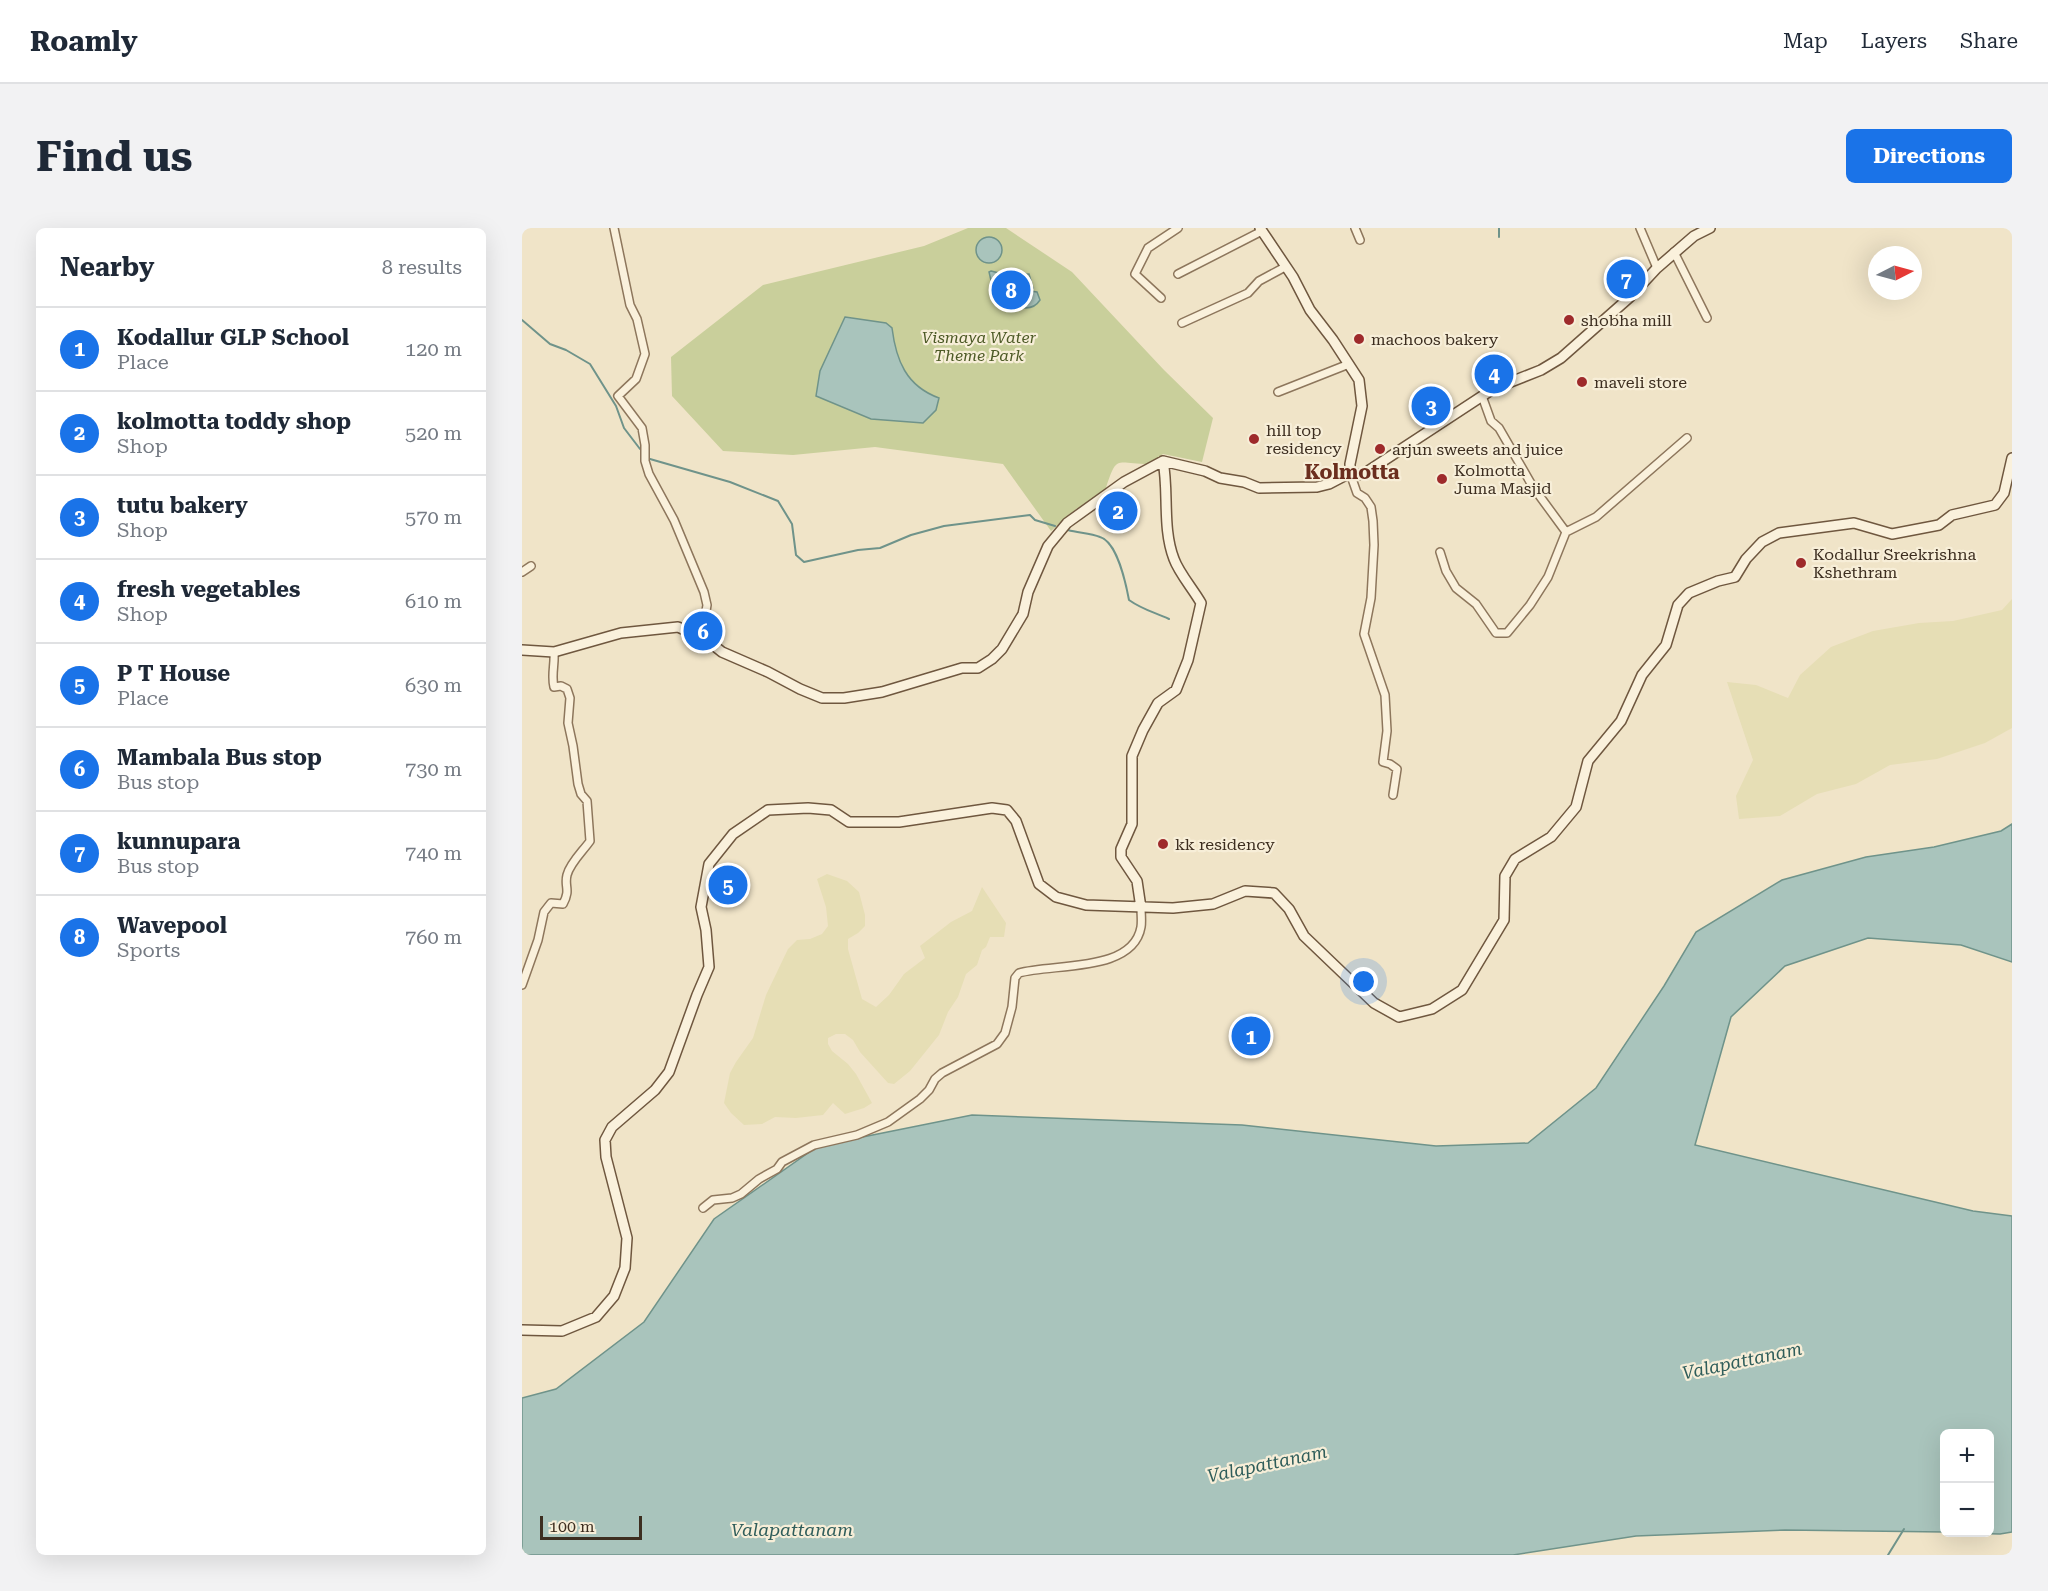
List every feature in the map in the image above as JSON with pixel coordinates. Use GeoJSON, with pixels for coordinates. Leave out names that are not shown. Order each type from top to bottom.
{"type":"FeatureCollection","features":[{"type":"Feature","properties":{"kind":"street"},"geometry":{"type":"LineString","coordinates":[[614,228],[630,305],[637,319],[645,354],[636,379],[618,396],[642,428],[645,461],[678,529],[704,592],[706,611],[686,630]]}},
{"type":"Feature","properties":{"kind":"street"},"geometry":{"type":"LineString","coordinates":[[1161,298],[1135,274],[1148,248],[1178,228]]}},
{"type":"Feature","properties":{"kind":"street"},"geometry":{"type":"LineString","coordinates":[[1355,228],[1360,240]]}},
{"type":"Feature","properties":{"kind":"street"},"geometry":{"type":"LineString","coordinates":[[1640,228],[1657,268]]}},
{"type":"Feature","properties":{"kind":"street"},"geometry":{"type":"LineString","coordinates":[[522,650],[554,652],[621,633],[678,627],[707,640],[722,652],[768,672],[800,690],[822,698],[844,698],[882,692],[962,668],[978,668],[1002,649],[1023,614],[1028,592],[1048,546],[1067,523],[1124,482],[1163,461],[1259,488],[1317,487],[1329,484],[1350,473],[1358,475],[1385,461],[1482,396],[1527,374],[1541,370],[1561,358],[1621,305],[1674,252],[1694,236],[1710,228]]}},
{"type":"Feature","properties":{"kind":"street"},"geometry":{"type":"LineString","coordinates":[[1178,274],[1261,230],[1286,267],[1310,310],[1359,380],[1362,406],[1350,473],[1357,493],[1365,498],[1371,507],[1373,521],[1371,598],[1364,634],[1385,695],[1387,731],[1383,762],[1397,769],[1393,795]]}},
{"type":"Feature","properties":{"kind":"street"},"geometry":{"type":"LineString","coordinates":[[1674,252],[1707,318]]}},
{"type":"Feature","properties":{"kind":"street"},"geometry":{"type":"LineString","coordinates":[[1182,323],[1248,293],[1259,281],[1286,267]]}},
{"type":"Feature","properties":{"kind":"street"},"geometry":{"type":"LineString","coordinates":[[1278,392],[1349,364]]}},
{"type":"Feature","properties":{"kind":"street"},"geometry":{"type":"LineString","coordinates":[[1482,396],[1491,421],[1499,428],[1533,487],[1566,532]]}},
{"type":"Feature","properties":{"kind":"street"},"geometry":{"type":"LineString","coordinates":[[1440,552],[1446,571],[1456,588],[1476,604],[1496,633],[1507,633],[1530,605],[1548,577],[1566,532],[1596,517],[1687,438]]}},
{"type":"Feature","properties":{"kind":"street"},"geometry":{"type":"LineString","coordinates":[[522,1330],[562,1331],[596,1317],[614,1296],[625,1268],[627,1238],[606,1157],[605,1140],[612,1127],[655,1090],[669,1072],[697,995],[710,967],[701,907],[709,864],[733,834],[768,810],[808,808],[831,810],[849,822],[898,822],[992,808],[1007,810],[1016,821],[1039,884],[1056,897],[1086,905],[1173,908],[1214,904],[1245,891],[1274,893],[1288,909],[1304,936],[1374,1003],[1400,1017],[1432,1009],[1462,990],[1504,920],[1505,876],[1515,859],[1551,837],[1576,807],[1588,760],[1621,721],[1642,675],[1666,645],[1678,605],[1689,593],[1735,577],[1746,559],[1762,542],[1779,532],[1854,523],[1892,534],[1939,525],[1952,515],[1995,505],[2004,493],[2012,458]]}},
{"type":"Feature","properties":{"kind":"street"},"geometry":{"type":"LineString","coordinates":[[703,1208],[713,1200],[732,1198],[741,1194],[759,1179],[777,1169],[782,1162],[814,1145],[857,1135],[896,1116],[920,1099],[942,1073],[997,1044],[1005,1033],[1012,1007],[1015,978],[1019,973],[1121,955],[1136,939],[1141,927],[1137,882],[1121,857],[1121,849],[1132,824],[1132,756],[1158,703],[1176,690],[1188,660],[1200,603],[1174,559],[1169,534],[1167,482],[1163,461]]}},
{"type":"Feature","properties":{"kind":"street"},"geometry":{"type":"LineString","coordinates":[[522,572],[531,566]]}},
{"type":"Feature","properties":{"kind":"street"},"geometry":{"type":"LineString","coordinates":[[522,985],[538,940],[544,912],[551,903],[563,904],[568,895],[567,876],[572,865],[590,841],[587,801],[580,794],[568,723],[570,698],[567,689],[561,686],[554,687],[552,673],[555,665],[554,652]]}},
{"type":"Feature","properties":{"kind":"shaded area"},"geometry":{"type":"Polygon","coordinates":[[[2012,599],[2012,728],[1985,743],[1937,759],[1890,765],[1856,784],[1817,794],[1780,816],[1739,819],[1736,796],[1753,760],[1727,682],[1756,685],[1788,698],[1800,675],[1831,647],[1873,631],[1919,623],[1953,621],[2002,610],[2012,599]]]}},
{"type":"Feature","properties":{"kind":"shaded area"},"geometry":{"type":"Polygon","coordinates":[[[827,874],[847,881],[859,892],[865,915],[865,926],[848,939],[848,949],[862,999],[876,1007],[889,995],[904,974],[925,958],[920,946],[951,922],[972,911],[982,887],[1006,923],[1004,937],[990,937],[977,965],[966,974],[958,997],[948,1012],[939,1035],[910,1071],[894,1084],[888,1083],[860,1052],[853,1040],[845,1034],[836,1034],[828,1038],[832,1051],[856,1074],[872,1103],[845,1114],[833,1103],[823,1115],[796,1118],[775,1117],[762,1124],[744,1125],[724,1103],[730,1073],[753,1038],[766,995],[788,949],[797,940],[810,939],[822,934],[828,926],[826,907],[817,879],[827,874]]]}},
{"type":"Feature","properties":{"kind":"green space","name":"Vismaya Water Theme Park"},"geometry":{"type":"Polygon","coordinates":[[[968,228],[1006,228],[1072,272],[1164,370],[1213,418],[1202,462],[1163,454],[1149,464],[1119,463],[1112,471],[1105,491],[1076,509],[1051,531],[1003,464],[875,447],[793,455],[723,451],[672,396],[671,357],[763,285],[924,246],[968,228]]]}},
{"type":"Feature","properties":{"kind":"water"},"geometry":{"type":"Polygon","coordinates":[[[989,237],[998,241],[1002,250],[998,259],[989,263],[980,259],[976,250],[980,241],[989,237]]]}},
{"type":"Feature","properties":{"kind":"water"},"geometry":{"type":"Polygon","coordinates":[[[989,272],[1007,275],[1029,274],[1033,288],[1014,297],[999,308],[989,272]]]}},
{"type":"Feature","properties":{"kind":"water"},"geometry":{"type":"Polygon","coordinates":[[[1030,291],[1037,292],[1040,300],[1031,307],[1019,307],[1017,301],[1019,297],[1030,291]]]}},
{"type":"Feature","properties":{"kind":"water"},"geometry":{"type":"Polygon","coordinates":[[[845,317],[886,323],[892,328],[896,351],[905,371],[918,386],[939,398],[936,410],[923,423],[871,419],[816,396],[820,371],[845,317]]]}},
{"type":"Feature","properties":{"kind":"water","name":"Valapattanam"},"geometry":{"type":"Polygon","coordinates":[[[2012,824],[2012,962],[1961,945],[1868,938],[1785,966],[1731,1017],[1695,1145],[1973,1211],[2012,1216],[2012,1532],[1994,1534],[1994,1429],[1940,1429],[1940,1532],[1785,1530],[1636,1536],[1513,1555],[522,1555],[522,1398],[556,1389],[644,1322],[714,1219],[818,1146],[972,1115],[1242,1125],[1436,1146],[1528,1143],[1596,1088],[1664,986],[1696,932],[1782,880],[1866,857],[1934,847],[2001,831],[2012,824]]]}},
{"type":"Feature","properties":{"kind":"waterway"},"geometry":{"type":"LineString","coordinates":[[1499,228],[1499,237]]}},
{"type":"Feature","properties":{"kind":"waterway"},"geometry":{"type":"LineString","coordinates":[[522,320],[550,344],[590,364],[616,406],[624,428],[640,449]]}},
{"type":"Feature","properties":{"kind":"waterway"},"geometry":{"type":"LineString","coordinates":[[650,459],[730,482],[778,501],[792,524],[796,555],[804,562],[858,550],[880,548],[911,535],[944,526],[1030,515],[1035,520],[1055,526]]}},
{"type":"Feature","properties":{"kind":"waterway"},"geometry":{"type":"LineString","coordinates":[[1068,530],[1106,540],[1120,564],[1129,600],[1169,619]]}},
{"type":"Feature","properties":{"kind":"waterway"},"geometry":{"type":"LineString","coordinates":[[1888,1555],[1904,1529]]}},
{"type":"Feature","properties":{"kind":"place","name":"kunnupara"},"geometry":{"type":"Point","coordinates":[1626,279]}},
{"type":"Feature","properties":{"kind":"place","name":"Wavepool"},"geometry":{"type":"Point","coordinates":[1011,290]}},
{"type":"Feature","properties":{"kind":"place","name":"shobha mill"},"geometry":{"type":"Point","coordinates":[1569,320]}},
{"type":"Feature","properties":{"kind":"place","name":"machoos bakery"},"geometry":{"type":"Point","coordinates":[1359,339]}},
{"type":"Feature","properties":{"kind":"place","name":"fresh vegetables"},"geometry":{"type":"Point","coordinates":[1494,374]}},
{"type":"Feature","properties":{"kind":"place","name":"maveli store"},"geometry":{"type":"Point","coordinates":[1582,382]}},
{"type":"Feature","properties":{"kind":"place","name":"tutu bakery"},"geometry":{"type":"Point","coordinates":[1431,406]}},
{"type":"Feature","properties":{"kind":"place","name":"hill top residency"},"geometry":{"type":"Point","coordinates":[1254,439]}},
{"type":"Feature","properties":{"kind":"place","name":"arjun sweets and juice"},"geometry":{"type":"Point","coordinates":[1380,449]}},
{"type":"Feature","properties":{"kind":"place","name":"Kolmotta Juma Masjid"},"geometry":{"type":"Point","coordinates":[1442,479]}},
{"type":"Feature","properties":{"kind":"place","name":"kolmotta toddy shop"},"geometry":{"type":"Point","coordinates":[1118,511]}},
{"type":"Feature","properties":{"kind":"place","name":"Kodallur Sreekrishna Kshethram"},"geometry":{"type":"Point","coordinates":[1801,563]}},
{"type":"Feature","properties":{"kind":"place","name":"Mambala Bus stop"},"geometry":{"type":"Point","coordinates":[703,631]}},
{"type":"Feature","properties":{"kind":"place","name":"kk residency"},"geometry":{"type":"Point","coordinates":[1163,844]}},
{"type":"Feature","properties":{"kind":"place","name":"P T House"},"geometry":{"type":"Point","coordinates":[728,885]}},
{"type":"Feature","properties":{"kind":"place","name":"Kodallur GLP School"},"geometry":{"type":"Point","coordinates":[1251,1036]}},
{"type":"Feature","properties":{"kind":"district","name":"Kolmotta"},"geometry":{"type":"Point","coordinates":[1352,472]}}]}
